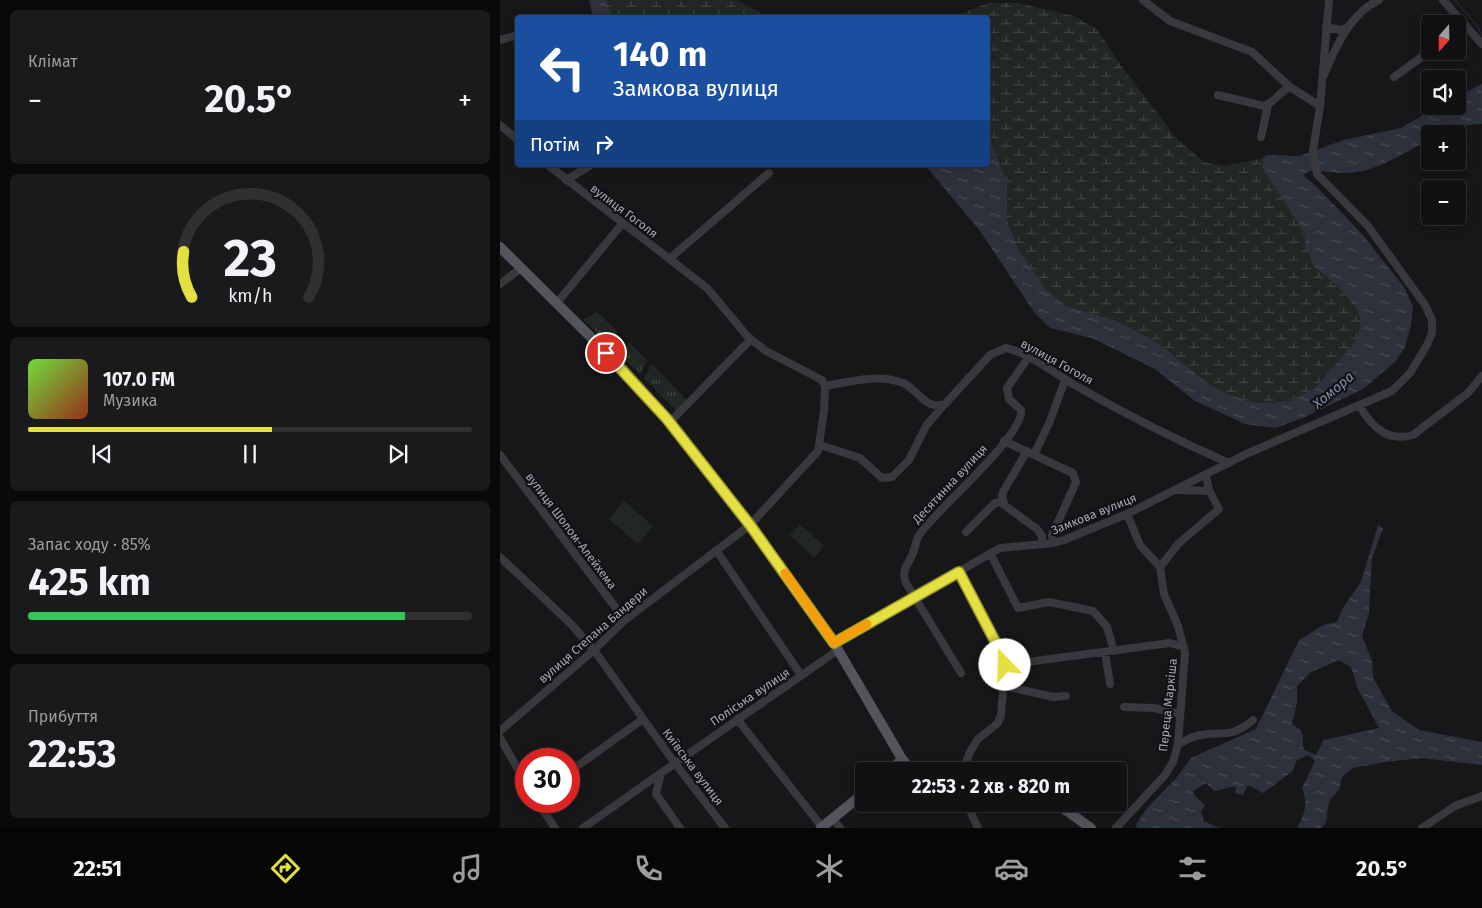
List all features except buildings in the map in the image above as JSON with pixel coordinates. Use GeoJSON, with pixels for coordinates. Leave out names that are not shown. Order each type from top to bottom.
{"type":"FeatureCollection","features":[{"type":"Feature","properties":{"kind":"main road"},"geometry":{"type":"LineString","coordinates":[[500,247],[520,269],[624,370],[668,420],[750,525],[836,646],[904,762]]}},
{"type":"Feature","properties":{"kind":"main road"},"geometry":{"type":"LineString","coordinates":[[899,762],[902,759]]}},
{"type":"Feature","properties":{"kind":"main road"},"geometry":{"type":"LineString","coordinates":[[822,827],[855,801]]}},
{"type":"Feature","properties":{"kind":"main road"},"geometry":{"type":"LineString","coordinates":[[1068,812],[1091,828]]}},
{"type":"Feature","properties":{"kind":"street"},"geometry":{"type":"LineString","coordinates":[[1143,0],[1170,21],[1252,52],[1290,87],[1320,106],[1329,0]]}},
{"type":"Feature","properties":{"kind":"street"},"geometry":{"type":"LineString","coordinates":[[1321,91],[1322,79],[1348,27],[1368,5],[1379,0]]}},
{"type":"Feature","properties":{"kind":"street"},"geometry":{"type":"LineString","coordinates":[[1443,0],[1453,15]]}},
{"type":"Feature","properties":{"kind":"street"},"geometry":{"type":"LineString","coordinates":[[1326,27],[1341,30],[1348,27]]}},
{"type":"Feature","properties":{"kind":"street"},"geometry":{"type":"LineString","coordinates":[[1466,30],[1482,44]]}},
{"type":"Feature","properties":{"kind":"street"},"geometry":{"type":"LineString","coordinates":[[500,40],[515,36]]}},
{"type":"Feature","properties":{"kind":"street"},"geometry":{"type":"LineString","coordinates":[[1394,77],[1421,58]]}},
{"type":"Feature","properties":{"kind":"street"},"geometry":{"type":"LineString","coordinates":[[1261,137],[1268,105],[1279,94],[1290,87]]}},
{"type":"Feature","properties":{"kind":"street"},"geometry":{"type":"LineString","coordinates":[[1218,95],[1246,103],[1268,105]]}},
{"type":"Feature","properties":{"kind":"street","name":"Замкова вулиця"},"geometry":{"type":"LineString","coordinates":[[836,646],[914,597],[1000,548],[1052,539],[1127,514],[1210,474],[1246,454],[1360,407],[1392,391],[1403,381],[1432,333],[1432,320],[1425,305],[1368,226],[1317,174],[1313,150],[1320,106]]}},
{"type":"Feature","properties":{"kind":"street"},"geometry":{"type":"LineString","coordinates":[[500,125],[515,138]]}},
{"type":"Feature","properties":{"kind":"street","name":"вулиця Гоголя"},"geometry":{"type":"LineString","coordinates":[[550,167],[707,288],[750,338],[783,362],[822,380],[826,386]]}},
{"type":"Feature","properties":{"kind":"street","name":"вулиця Гоголя"},"geometry":{"type":"LineString","coordinates":[[566,180],[588,167]]}},
{"type":"Feature","properties":{"kind":"street"},"geometry":{"type":"LineString","coordinates":[[669,259],[769,173]]}},
{"type":"Feature","properties":{"kind":"street"},"geometry":{"type":"LineString","coordinates":[[556,304],[622,224]]}},
{"type":"Feature","properties":{"kind":"street"},"geometry":{"type":"LineString","coordinates":[[500,284],[520,269]]}},
{"type":"Feature","properties":{"kind":"street"},"geometry":{"type":"LineString","coordinates":[[668,420],[750,338]]}},
{"type":"Feature","properties":{"kind":"street","name":"вулиця Гоголя"},"geometry":{"type":"LineString","coordinates":[[820,446],[855,456],[882,478],[887,479],[897,473],[909,460],[917,440],[944,404],[990,355],[997,350],[1006,348],[1229,464]]}},
{"type":"Feature","properties":{"kind":"street","name":"Десятинна вулиця"},"geometry":{"type":"LineString","coordinates":[[914,597],[902,574],[914,551],[919,535],[1004,441],[1021,415],[1021,410],[1009,399],[1007,388],[1028,358]]}},
{"type":"Feature","properties":{"kind":"street"},"geometry":{"type":"LineString","coordinates":[[1360,407],[1369,421],[1380,431],[1396,437],[1413,435],[1468,393],[1482,376]]}},
{"type":"Feature","properties":{"kind":"street"},"geometry":{"type":"LineString","coordinates":[[820,446],[826,386],[858,380],[894,381],[909,387],[928,405],[933,417]]}},
{"type":"Feature","properties":{"kind":"street"},"geometry":{"type":"LineString","coordinates":[[966,532],[995,503],[1031,453],[1050,421],[1065,380]]}},
{"type":"Feature","properties":{"kind":"street"},"geometry":{"type":"LineString","coordinates":[[928,405],[937,406],[944,404]]}},
{"type":"Feature","properties":{"kind":"street","name":"Десятинна вулиця"},"geometry":{"type":"LineString","coordinates":[[1004,441],[1074,473],[1076,477],[1076,482],[1052,539]]}},
{"type":"Feature","properties":{"kind":"street","name":"вулиця Степана Бандери"},"geometry":{"type":"LineString","coordinates":[[500,731],[594,650],[625,620],[750,525],[812,459],[820,446]]}},
{"type":"Feature","properties":{"kind":"street","name":"вулиця Шолом-Алейхема"},"geometry":{"type":"LineString","coordinates":[[500,455],[625,620]]}},
{"type":"Feature","properties":{"kind":"street"},"geometry":{"type":"LineString","coordinates":[[1127,514],[1140,545],[1160,567],[1179,543],[1219,510],[1210,490],[1210,474],[1215,461],[1212,456]]}},
{"type":"Feature","properties":{"kind":"street"},"geometry":{"type":"LineString","coordinates":[[1175,490],[1210,490]]}},
{"type":"Feature","properties":{"kind":"street"},"geometry":{"type":"LineString","coordinates":[[1003,492],[1004,503],[1037,529],[1042,540]]}},
{"type":"Feature","properties":{"kind":"street"},"geometry":{"type":"LineString","coordinates":[[995,503],[1004,503]]}},
{"type":"Feature","properties":{"kind":"street"},"geometry":{"type":"LineString","coordinates":[[716,550],[801,676]]}},
{"type":"Feature","properties":{"kind":"street"},"geometry":{"type":"LineString","coordinates":[[990,553],[1018,608],[1049,602],[1093,611],[1107,627],[1114,651]]}},
{"type":"Feature","properties":{"kind":"street","name":"Київська вулиця"},"geometry":{"type":"LineString","coordinates":[[500,557],[570,623],[594,650],[674,762],[725,828]]}},
{"type":"Feature","properties":{"kind":"street","name":"Переца Маркіша"},"geometry":{"type":"LineString","coordinates":[[1116,828],[1165,775],[1173,762],[1178,744],[1184,647],[1164,594],[1160,567]]}},
{"type":"Feature","properties":{"kind":"street"},"geometry":{"type":"LineString","coordinates":[[959,572],[997,645],[1005,665],[998,724],[978,739],[966,762]]}},
{"type":"Feature","properties":{"kind":"street"},"geometry":{"type":"LineString","coordinates":[[914,597],[961,673]]}},
{"type":"Feature","properties":{"kind":"street"},"geometry":{"type":"LineString","coordinates":[[1173,643],[1181,637]]}},
{"type":"Feature","properties":{"kind":"street"},"geometry":{"type":"LineString","coordinates":[[1005,665],[1173,643],[1184,647]]}},
{"type":"Feature","properties":{"kind":"street","name":"Поліська вулиця"},"geometry":{"type":"LineString","coordinates":[[661,773],[674,762],[801,676],[836,646]]}},
{"type":"Feature","properties":{"kind":"street"},"geometry":{"type":"LineString","coordinates":[[1104,652],[1110,684]]}},
{"type":"Feature","properties":{"kind":"street"},"geometry":{"type":"LineString","coordinates":[[1004,686],[1053,697],[1066,696]]}},
{"type":"Feature","properties":{"kind":"street"},"geometry":{"type":"LineString","coordinates":[[1124,707],[1154,708],[1180,714]]}},
{"type":"Feature","properties":{"kind":"street"},"geometry":{"type":"LineString","coordinates":[[580,764],[643,719]]}},
{"type":"Feature","properties":{"kind":"street"},"geometry":{"type":"LineString","coordinates":[[737,719],[822,827]]}},
{"type":"Feature","properties":{"kind":"street"},"geometry":{"type":"LineString","coordinates":[[1178,744],[1193,737],[1232,734],[1241,730],[1253,720]]}},
{"type":"Feature","properties":{"kind":"street"},"geometry":{"type":"LineString","coordinates":[[1178,732],[1193,737]]}},
{"type":"Feature","properties":{"kind":"street"},"geometry":{"type":"LineString","coordinates":[[500,738],[515,764]]}},
{"type":"Feature","properties":{"kind":"street"},"geometry":{"type":"LineString","coordinates":[[582,828],[661,773]]}},
{"type":"Feature","properties":{"kind":"street"},"geometry":{"type":"LineString","coordinates":[[656,794],[661,773]]}},
{"type":"Feature","properties":{"kind":"street"},"geometry":{"type":"LineString","coordinates":[[647,782],[678,825],[668,828]]}},
{"type":"Feature","properties":{"kind":"street"},"geometry":{"type":"LineString","coordinates":[[1422,828],[1455,806],[1482,796]]}},
{"type":"Feature","properties":{"kind":"street"},"geometry":{"type":"LineString","coordinates":[[970,812],[978,828]]}},
{"type":"Feature","properties":{"kind":"street"},"geometry":{"type":"LineString","coordinates":[[545,813],[555,828]]}},
{"type":"Feature","properties":{"kind":"street"},"geometry":{"type":"LineString","coordinates":[[833,819],[840,828]]}},
{"type":"Feature","properties":{"kind":"green space"},"geometry":{"type":"Polygon","coordinates":[[[605,0],[736,0],[765,15],[612,15],[605,0]]]}},
{"type":"Feature","properties":{"kind":"green space"},"geometry":{"type":"Polygon","coordinates":[[[988,3],[1018,3],[1074,16],[1097,29],[1119,63],[1177,139],[1204,162],[1225,166],[1263,158],[1262,167],[1305,232],[1306,247],[1313,266],[1335,284],[1355,306],[1361,320],[1357,339],[1315,388],[1287,401],[1250,402],[1210,385],[1157,342],[1117,321],[1066,306],[1046,290],[1019,250],[1007,221],[1007,183],[990,139],[990,15],[958,15],[988,3]]]}},
{"type":"Feature","properties":{"kind":"green space"},"geometry":{"type":"Polygon","coordinates":[[[597,312],[618,332],[615,335],[609,334],[602,338],[584,320],[597,312]]]}},
{"type":"Feature","properties":{"kind":"green space"},"geometry":{"type":"Polygon","coordinates":[[[629,342],[647,360],[640,374],[622,357],[629,342]]]}},
{"type":"Feature","properties":{"kind":"green space"},"geometry":{"type":"Polygon","coordinates":[[[652,364],[687,400],[676,411],[644,378],[652,364]]]}},
{"type":"Feature","properties":{"kind":"green space"},"geometry":{"type":"Polygon","coordinates":[[[624,501],[653,526],[638,544],[609,519],[624,501]]]}},
{"type":"Feature","properties":{"kind":"green space"},"geometry":{"type":"Polygon","coordinates":[[[800,524],[824,546],[814,558],[790,535],[800,524]]]}},
{"type":"Feature","properties":{"kind":"water"},"geometry":{"type":"Polygon","coordinates":[[[589,0],[605,0],[612,15],[593,15],[589,0]]]}},
{"type":"Feature","properties":{"kind":"water","name":"Хомора"},"geometry":{"type":"Polygon","coordinates":[[[1482,84],[1482,124],[1466,126],[1421,125],[1421,144],[1380,165],[1359,172],[1310,171],[1305,173],[1304,176],[1362,234],[1404,287],[1413,306],[1411,325],[1405,347],[1396,361],[1363,389],[1307,416],[1276,428],[1245,424],[1195,401],[1155,369],[1092,338],[1050,328],[1034,312],[980,231],[927,167],[990,167],[990,139],[1007,183],[1007,221],[1019,250],[1046,290],[1066,306],[1117,321],[1157,342],[1210,385],[1223,392],[1250,402],[1268,403],[1287,401],[1315,388],[1357,339],[1361,320],[1355,306],[1335,284],[1313,266],[1306,247],[1304,232],[1262,167],[1263,158],[1266,155],[1299,156],[1344,140],[1401,128],[1423,115],[1466,115],[1466,92],[1482,84]]]}},
{"type":"Feature","properties":{"kind":"water"},"geometry":{"type":"Polygon","coordinates":[[[1378,525],[1383,528],[1372,558],[1369,613],[1362,636],[1372,661],[1373,678],[1392,711],[1419,730],[1482,742],[1482,765],[1421,758],[1353,768],[1342,777],[1339,790],[1329,801],[1326,823],[1321,828],[1297,828],[1305,809],[1302,788],[1315,761],[1308,755],[1297,760],[1293,771],[1263,793],[1248,785],[1243,795],[1235,793],[1236,787],[1214,791],[1206,783],[1193,791],[1194,795],[1205,805],[1201,812],[1204,821],[1219,828],[1136,828],[1137,823],[1147,808],[1177,777],[1191,758],[1256,729],[1299,640],[1323,625],[1337,622],[1342,609],[1361,582],[1378,525]],[[1339,660],[1311,672],[1297,686],[1297,703],[1292,724],[1302,732],[1304,750],[1316,755],[1324,740],[1379,728],[1358,689],[1351,667],[1339,660]]]}},
{"type":"Feature","properties":{"kind":"waterway"},"geometry":{"type":"LineString","coordinates":[[1455,0],[1478,27],[1482,36]]}},
{"type":"Feature","properties":{"kind":"slow traffic"},"geometry":{"type":"LineString","coordinates":[[785,573],[834,643],[867,624]]}},
{"type":"Feature","properties":{"kind":"route"},"geometry":{"type":"LineString","coordinates":[[606,353],[624,370],[667,419],[750,525],[834,643],[959,572],[997,645],[1005,665]]}}]}
